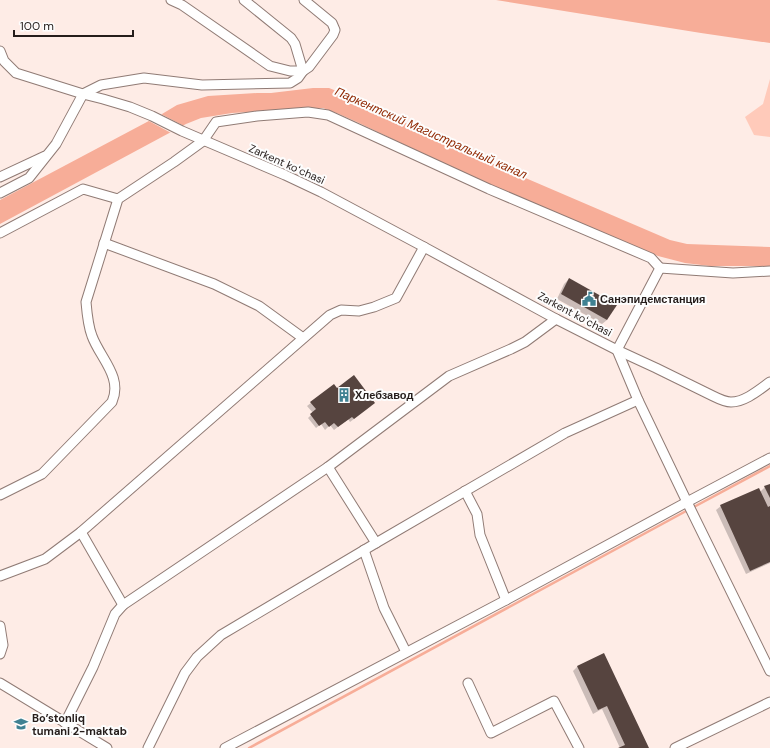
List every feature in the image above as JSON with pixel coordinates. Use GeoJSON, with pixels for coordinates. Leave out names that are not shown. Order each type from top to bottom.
{"type":"FeatureCollection","features":[{"type":"Feature","properties":{"kind":"street"},"geometry":{"type":"LineString","coordinates":[[171,0],[182,5],[270,66],[290,71],[303,71]]}},
{"type":"Feature","properties":{"kind":"street"},"geometry":{"type":"LineString","coordinates":[[244,0],[290,38],[295,44],[303,71]]}},
{"type":"Feature","properties":{"kind":"street"},"geometry":{"type":"LineString","coordinates":[[0,193],[29,178],[56,144],[83,94],[101,85],[144,78],[202,85],[290,83],[298,78],[303,71],[309,67],[333,35],[335,30],[332,23],[304,0]]}},
{"type":"Feature","properties":{"kind":"street","name":"Zarkent koʻchasi"},"geometry":{"type":"LineString","coordinates":[[0,51],[4,61],[16,72],[83,94],[130,107],[321,192],[556,319],[617,350],[638,400],[770,671]]}},
{"type":"Feature","properties":{"kind":"street"},"geometry":{"type":"LineString","coordinates":[[0,495],[42,474],[112,402],[115,395],[114,380],[91,336],[87,318],[86,302],[118,199],[174,162],[203,140],[216,122],[257,116],[308,112],[328,115],[489,189],[651,258],[660,268],[733,273],[770,270]]}},
{"type":"Feature","properties":{"kind":"street"},"geometry":{"type":"LineString","coordinates":[[0,177],[48,154]]}},
{"type":"Feature","properties":{"kind":"street"},"geometry":{"type":"LineString","coordinates":[[0,233],[83,188],[118,199]]}},
{"type":"Feature","properties":{"kind":"street"},"geometry":{"type":"LineString","coordinates":[[104,243],[227,290],[259,306],[303,338]]}},
{"type":"Feature","properties":{"kind":"street"},"geometry":{"type":"LineString","coordinates":[[0,576],[46,559],[81,532],[330,315],[341,310],[359,310],[374,307],[396,298],[424,247]]}},
{"type":"Feature","properties":{"kind":"street"},"geometry":{"type":"LineString","coordinates":[[660,268],[617,350],[713,396],[731,402],[749,397],[770,382]]}},
{"type":"Feature","properties":{"kind":"street"},"geometry":{"type":"LineString","coordinates":[[65,723],[93,667],[115,614],[123,605],[328,467],[448,376],[525,342],[556,319]]}},
{"type":"Feature","properties":{"kind":"street"},"geometry":{"type":"LineString","coordinates":[[148,748],[185,673],[197,657],[221,635],[564,433],[638,400]]}},
{"type":"Feature","properties":{"kind":"street"},"geometry":{"type":"LineString","coordinates":[[225,748],[506,600],[689,507],[770,458]]}},
{"type":"Feature","properties":{"kind":"street"},"geometry":{"type":"LineString","coordinates":[[328,467],[376,543]]}},
{"type":"Feature","properties":{"kind":"street"},"geometry":{"type":"LineString","coordinates":[[465,491],[477,514],[480,535],[506,600]]}},
{"type":"Feature","properties":{"kind":"street"},"geometry":{"type":"LineString","coordinates":[[81,532],[123,605]]}},
{"type":"Feature","properties":{"kind":"street"},"geometry":{"type":"LineString","coordinates":[[364,550],[384,608],[406,652]]}},
{"type":"Feature","properties":{"kind":"street"},"geometry":{"type":"LineString","coordinates":[[0,626],[3,645],[0,654]]}},
{"type":"Feature","properties":{"kind":"street"},"geometry":{"type":"LineString","coordinates":[[468,683],[491,732],[554,701],[579,748]]}},
{"type":"Feature","properties":{"kind":"street"},"geometry":{"type":"LineString","coordinates":[[0,684],[107,748]]}},
{"type":"Feature","properties":{"kind":"street"},"geometry":{"type":"LineString","coordinates":[[675,748],[770,702]]}},
{"type":"Feature","properties":{"kind":"shaded area"},"geometry":{"type":"Polygon","coordinates":[[[496,0],[770,0],[770,43],[701,33],[496,0]]]}},
{"type":"Feature","properties":{"kind":"shaded area"},"geometry":{"type":"Polygon","coordinates":[[[770,79],[770,137],[754,135],[745,117],[763,104],[770,79]]]}},
{"type":"Feature","properties":{"kind":"shaded area","name":"Паркентский Магистральный канал"},"geometry":{"type":"Polygon","coordinates":[[[313,88],[329,88],[354,98],[472,155],[670,240],[687,244],[770,247],[770,266],[710,266],[685,263],[658,256],[478,180],[359,123],[323,108],[232,113],[201,118],[186,124],[0,224],[0,200],[177,105],[208,96],[271,93],[313,88]]]}},
{"type":"Feature","properties":{"kind":"pier"},"geometry":{"type":"Polygon","coordinates":[[[159,113],[186,127],[173,134],[147,120],[159,113]]]}},
{"type":"Feature","properties":{"kind":"building","name":"Санэпидемстанция"},"geometry":{"type":"Polygon","coordinates":[[[569,278],[617,305],[607,320],[561,294],[569,278]]]}},
{"type":"Feature","properties":{"kind":"building","name":"Хлебзавод"},"geometry":{"type":"Polygon","coordinates":[[[354,375],[375,403],[354,419],[352,417],[338,427],[334,423],[329,427],[325,422],[319,426],[310,414],[316,409],[310,402],[334,384],[337,388],[354,375]]]}},
{"type":"Feature","properties":{"kind":"building"},"geometry":{"type":"Polygon","coordinates":[[[770,484],[770,498],[764,486],[770,484]]]}},
{"type":"Feature","properties":{"kind":"building"},"geometry":{"type":"Polygon","coordinates":[[[759,488],[768,507],[770,506],[770,562],[750,571],[720,505],[759,488]]]}},
{"type":"Feature","properties":{"kind":"building"},"geometry":{"type":"Polygon","coordinates":[[[604,653],[649,748],[618,748],[625,745],[607,706],[598,710],[577,666],[604,653]]]}},
{"type":"Feature","properties":{"kind":"waterway"},"geometry":{"type":"LineString","coordinates":[[692,508],[770,466]]}},
{"type":"Feature","properties":{"kind":"waterway"},"geometry":{"type":"LineString","coordinates":[[249,748],[688,510]]}},
{"type":"Feature","properties":{"kind":"place","name":"Санэпидемстанция"},"geometry":{"type":"Point","coordinates":[589,299]}},
{"type":"Feature","properties":{"kind":"place","name":"Хлебзавод"},"geometry":{"type":"Point","coordinates":[344,395]}},
{"type":"Feature","properties":{"kind":"place","name":"Bo’stonliq tumani 2-maktab"},"geometry":{"type":"Point","coordinates":[21,724]}}]}
